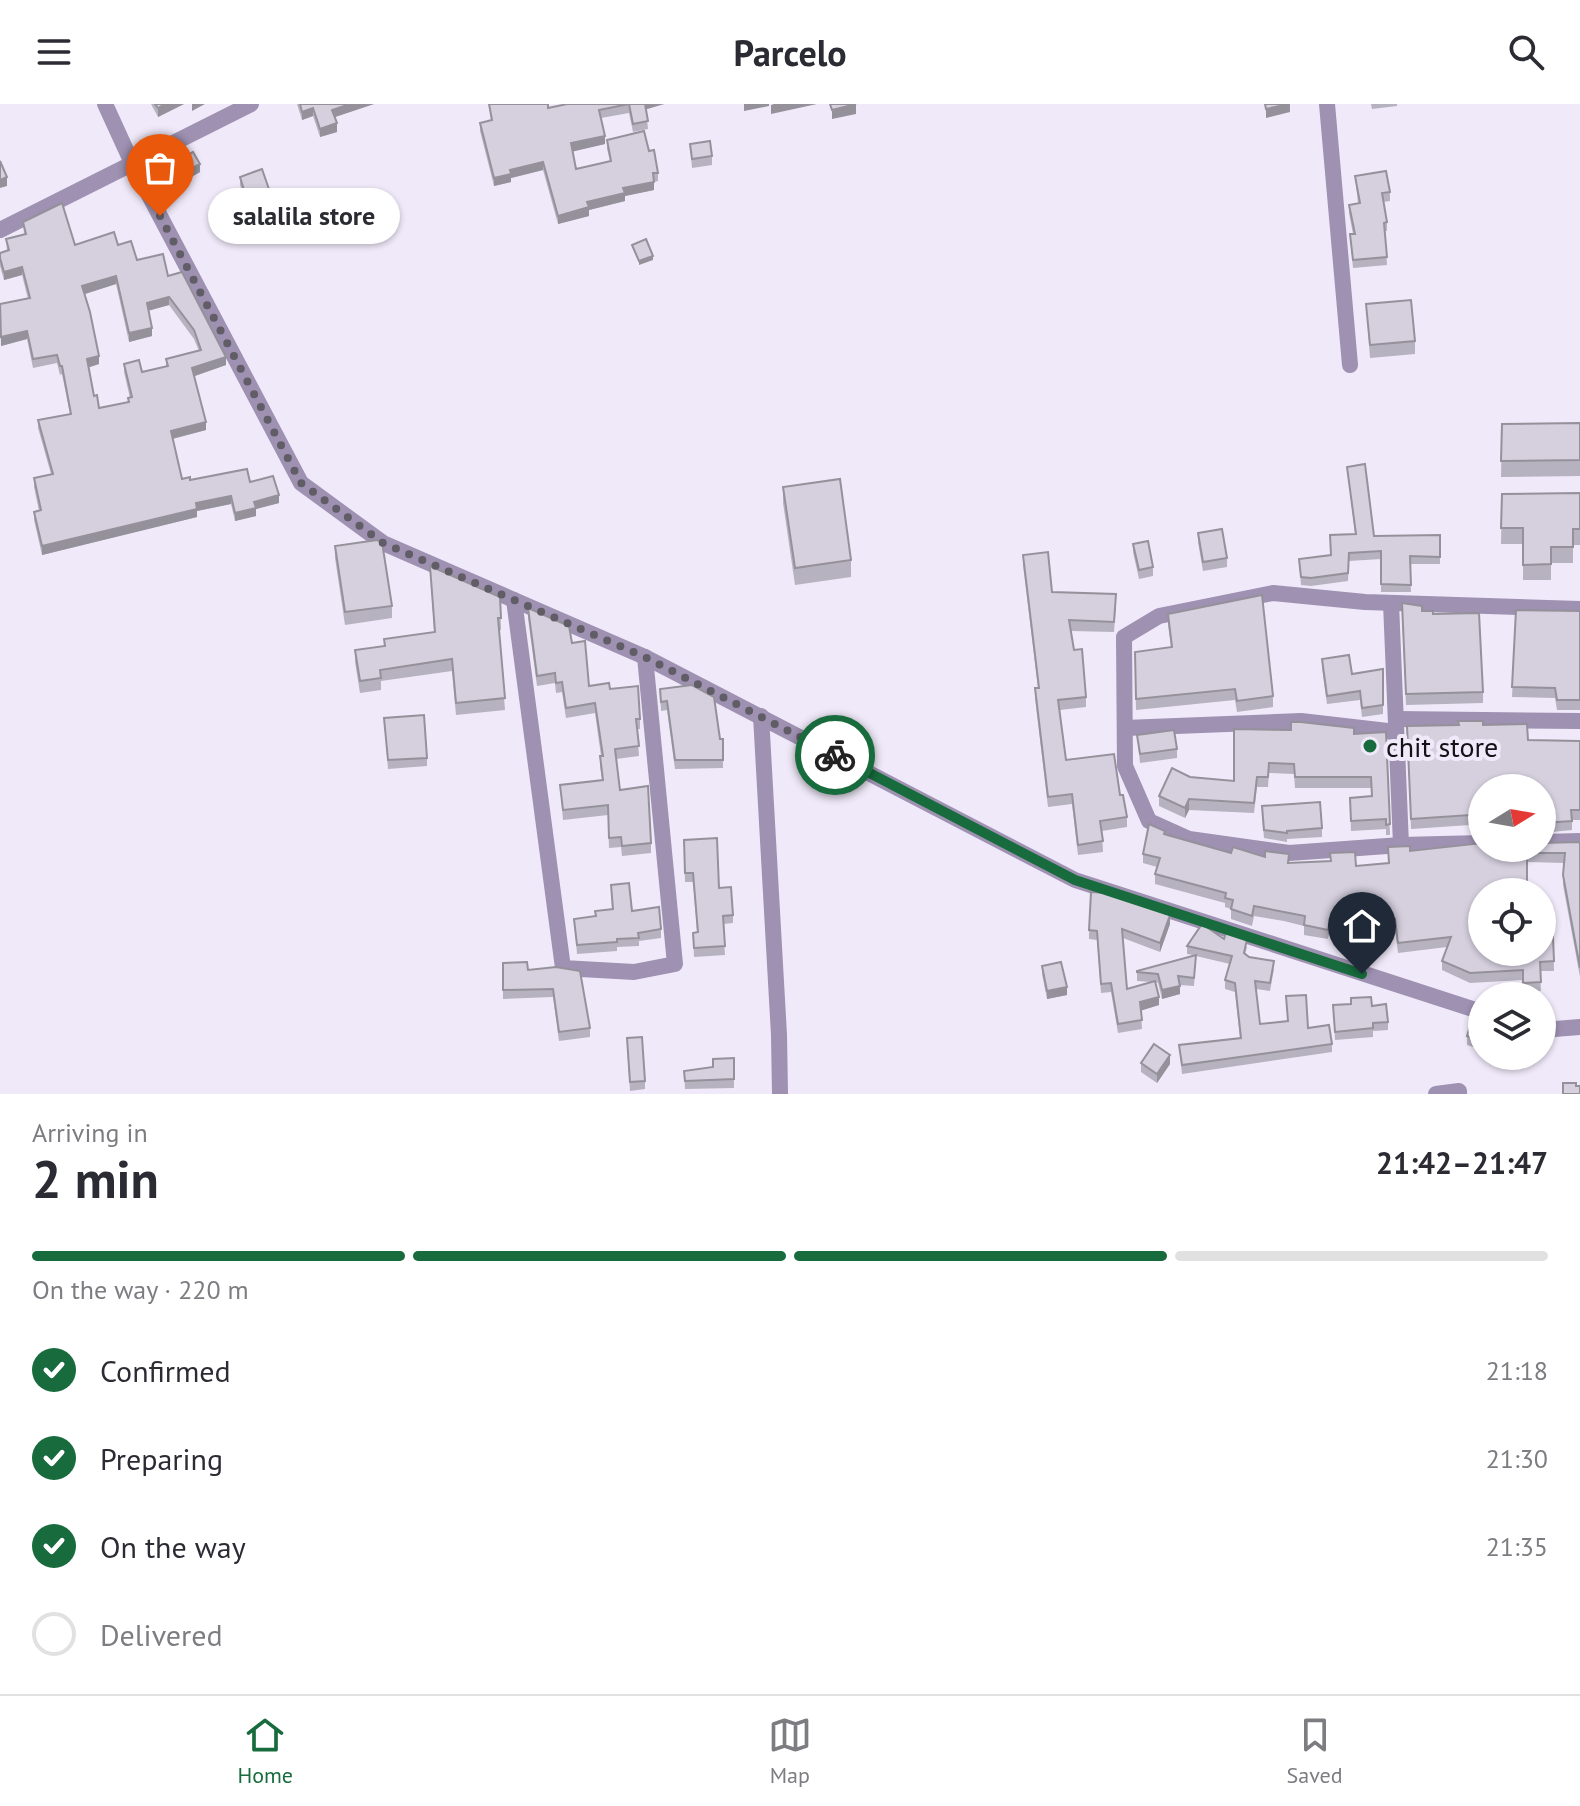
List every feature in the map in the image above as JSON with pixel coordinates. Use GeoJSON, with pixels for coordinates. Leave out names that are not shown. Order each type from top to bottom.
{"type":"FeatureCollection","features":[{"type":"Feature","properties":{"kind":"street"},"geometry":{"type":"LineString","coordinates":[[105,104],[132,163],[301,483],[383,543],[645,657],[1075,880],[1468,1007]]}},
{"type":"Feature","properties":{"kind":"street"},"geometry":{"type":"LineString","coordinates":[[0,230],[251,104]]}},
{"type":"Feature","properties":{"kind":"street"},"geometry":{"type":"LineString","coordinates":[[1327,104],[1350,365]]}},
{"type":"Feature","properties":{"kind":"street"},"geometry":{"type":"LineString","coordinates":[[1468,843],[1289,853],[1189,839],[1149,821],[1125,766],[1124,637],[1159,616],[1273,593],[1391,603],[1580,609]]}},
{"type":"Feature","properties":{"kind":"street"},"geometry":{"type":"LineString","coordinates":[[514,600],[563,968],[634,972],[675,964],[645,657]]}},
{"type":"Feature","properties":{"kind":"street"},"geometry":{"type":"LineString","coordinates":[[1391,603],[1401,845]]}},
{"type":"Feature","properties":{"kind":"street"},"geometry":{"type":"LineString","coordinates":[[761,716],[780,1094]]}},
{"type":"Feature","properties":{"kind":"street"},"geometry":{"type":"LineString","coordinates":[[1125,728],[1301,721],[1396,725],[1580,721]]}},
{"type":"Feature","properties":{"kind":"street"},"geometry":{"type":"LineString","coordinates":[[1556,842],[1580,841]]}},
{"type":"Feature","properties":{"kind":"street"},"geometry":{"type":"LineString","coordinates":[[1556,1029],[1580,1027]]}},
{"type":"Feature","properties":{"kind":"street"},"geometry":{"type":"LineString","coordinates":[[1436,1094],[1459,1091],[1459,1094]]}},
{"type":"Feature","properties":{"kind":"building"},"geometry":{"type":"Polygon","coordinates":[[[300,104],[350,104],[332,110],[337,123],[320,129],[313,108],[302,112],[300,104]]]}},
{"type":"Feature","properties":{"kind":"building"},"geometry":{"type":"Polygon","coordinates":[[[489,104],[548,104],[548,108],[567,104],[629,104],[599,110],[605,136],[571,143],[576,169],[611,161],[607,140],[644,131],[649,151],[654,150],[658,173],[653,173],[654,182],[623,188],[625,193],[587,202],[589,207],[558,216],[543,162],[510,170],[511,174],[494,178],[480,123],[492,120],[489,104]]]}},
{"type":"Feature","properties":{"kind":"building"},"geometry":{"type":"Polygon","coordinates":[[[629,104],[645,104],[648,121],[633,124],[629,104]]]}},
{"type":"Feature","properties":{"kind":"building"},"geometry":{"type":"Polygon","coordinates":[[[830,104],[856,104],[832,110],[830,104]]]}},
{"type":"Feature","properties":{"kind":"building"},"geometry":{"type":"Polygon","coordinates":[[[1265,104],[1289,104],[1266,109],[1265,104]]]}},
{"type":"Feature","properties":{"kind":"building"},"geometry":{"type":"Polygon","coordinates":[[[710,141],[712,156],[692,159],[690,144],[710,141]]]}},
{"type":"Feature","properties":{"kind":"building"},"geometry":{"type":"Polygon","coordinates":[[[193,152],[200,164],[179,175],[173,164],[193,152]]]}},
{"type":"Feature","properties":{"kind":"building"},"geometry":{"type":"Polygon","coordinates":[[[0,161],[7,177],[0,180],[0,161]]]}},
{"type":"Feature","properties":{"kind":"building"},"geometry":{"type":"Polygon","coordinates":[[[262,169],[272,198],[249,206],[240,177],[262,169]]]}},
{"type":"Feature","properties":{"kind":"building"},"geometry":{"type":"Polygon","coordinates":[[[1386,171],[1390,192],[1382,193],[1387,222],[1384,223],[1387,257],[1353,260],[1350,234],[1355,234],[1349,205],[1360,203],[1355,176],[1386,171]]]}},
{"type":"Feature","properties":{"kind":"building"},"geometry":{"type":"Polygon","coordinates":[[[62,203],[75,245],[114,232],[118,245],[131,241],[137,260],[163,254],[168,276],[182,272],[226,357],[192,368],[206,422],[171,431],[182,479],[247,469],[250,482],[273,476],[279,495],[254,502],[256,508],[235,513],[231,496],[196,503],[197,509],[42,546],[34,512],[41,510],[34,478],[53,474],[38,420],[71,414],[57,355],[33,359],[27,331],[1,337],[0,304],[30,298],[22,267],[4,272],[0,258],[0,253],[9,250],[6,239],[26,234],[23,222],[62,203]],[[116,276],[82,286],[99,356],[87,359],[99,408],[129,402],[128,398],[132,397],[124,364],[139,360],[142,372],[168,366],[166,359],[201,350],[194,330],[169,297],[147,303],[152,328],[129,333],[116,276]]]}},
{"type":"Feature","properties":{"kind":"building"},"geometry":{"type":"Polygon","coordinates":[[[646,239],[653,256],[639,261],[632,245],[646,239]]]}},
{"type":"Feature","properties":{"kind":"building"},"geometry":{"type":"Polygon","coordinates":[[[1411,300],[1415,341],[1370,345],[1366,304],[1411,300]]]}},
{"type":"Feature","properties":{"kind":"building"},"geometry":{"type":"Polygon","coordinates":[[[1580,423],[1580,460],[1501,461],[1502,424],[1580,423]]]}},
{"type":"Feature","properties":{"kind":"building"},"geometry":{"type":"Polygon","coordinates":[[[1365,464],[1374,536],[1440,535],[1440,557],[1410,556],[1411,585],[1381,584],[1381,551],[1349,553],[1348,573],[1301,577],[1299,559],[1331,555],[1330,535],[1356,534],[1347,467],[1365,464]]]}},
{"type":"Feature","properties":{"kind":"building"},"geometry":{"type":"Polygon","coordinates":[[[840,479],[851,560],[795,568],[783,487],[840,479]]]}},
{"type":"Feature","properties":{"kind":"building"},"geometry":{"type":"Polygon","coordinates":[[[1580,493],[1580,529],[1573,529],[1573,547],[1551,547],[1551,564],[1523,565],[1523,528],[1501,528],[1502,494],[1580,493]]]}},
{"type":"Feature","properties":{"kind":"building"},"geometry":{"type":"Polygon","coordinates":[[[1222,529],[1227,558],[1203,562],[1198,533],[1222,529]]]}},
{"type":"Feature","properties":{"kind":"building"},"geometry":{"type":"Polygon","coordinates":[[[377,540],[382,542],[392,606],[345,612],[335,546],[377,540]]]}},
{"type":"Feature","properties":{"kind":"building"},"geometry":{"type":"Polygon","coordinates":[[[1148,541],[1153,567],[1139,570],[1133,544],[1148,541]]]}},
{"type":"Feature","properties":{"kind":"building"},"geometry":{"type":"Polygon","coordinates":[[[1048,552],[1052,592],[1116,594],[1114,622],[1069,620],[1074,650],[1082,649],[1086,697],[1058,700],[1066,760],[1114,754],[1120,795],[1123,795],[1127,817],[1100,821],[1103,841],[1078,845],[1072,794],[1048,797],[1035,688],[1039,688],[1023,555],[1048,552]]]}},
{"type":"Feature","properties":{"kind":"building"},"geometry":{"type":"Polygon","coordinates":[[[430,566],[500,597],[501,618],[498,618],[505,698],[456,703],[452,659],[380,670],[381,678],[360,681],[355,650],[385,646],[384,639],[435,632],[430,566]]]}},
{"type":"Feature","properties":{"kind":"building"},"geometry":{"type":"Polygon","coordinates":[[[1262,595],[1273,696],[1237,701],[1235,689],[1136,699],[1135,652],[1172,647],[1168,614],[1262,595]]]}},
{"type":"Feature","properties":{"kind":"building"},"geometry":{"type":"Polygon","coordinates":[[[1402,603],[1422,606],[1422,611],[1433,611],[1433,614],[1479,613],[1483,692],[1406,694],[1402,603]]]}},
{"type":"Feature","properties":{"kind":"building"},"geometry":{"type":"Polygon","coordinates":[[[528,608],[569,626],[572,643],[585,641],[589,686],[609,683],[610,689],[638,686],[640,719],[636,719],[639,746],[615,749],[620,790],[648,786],[651,843],[622,846],[621,837],[609,838],[608,805],[563,810],[560,785],[603,780],[600,756],[603,756],[595,703],[566,708],[562,682],[556,683],[555,673],[537,676],[528,608]]]}},
{"type":"Feature","properties":{"kind":"building"},"geometry":{"type":"Polygon","coordinates":[[[1516,610],[1580,611],[1580,700],[1557,700],[1555,688],[1512,687],[1516,610]]]}},
{"type":"Feature","properties":{"kind":"building"},"geometry":{"type":"Polygon","coordinates":[[[1349,655],[1352,674],[1383,669],[1383,705],[1362,708],[1360,691],[1327,696],[1322,659],[1349,655]]]}},
{"type":"Feature","properties":{"kind":"building"},"geometry":{"type":"Polygon","coordinates":[[[692,685],[714,697],[720,739],[723,739],[723,760],[675,760],[667,701],[661,702],[660,689],[692,685]]]}},
{"type":"Feature","properties":{"kind":"building"},"geometry":{"type":"Polygon","coordinates":[[[424,715],[427,758],[388,760],[384,718],[424,715]]]}},
{"type":"Feature","properties":{"kind":"building"},"geometry":{"type":"Polygon","coordinates":[[[1458,721],[1483,721],[1483,725],[1527,724],[1528,740],[1580,741],[1580,810],[1571,810],[1572,821],[1556,822],[1556,774],[1468,774],[1468,815],[1411,819],[1407,726],[1459,725],[1458,721]]]}},
{"type":"Feature","properties":{"kind":"building"},"geometry":{"type":"Polygon","coordinates":[[[1291,722],[1354,728],[1354,734],[1386,732],[1390,824],[1386,825],[1386,819],[1351,821],[1350,798],[1372,796],[1371,777],[1295,777],[1294,764],[1269,763],[1268,777],[1257,777],[1254,803],[1189,799],[1185,808],[1159,796],[1172,768],[1190,777],[1234,781],[1234,729],[1291,730],[1291,722]]]}},
{"type":"Feature","properties":{"kind":"building"},"geometry":{"type":"Polygon","coordinates":[[[1174,730],[1177,749],[1140,754],[1137,735],[1174,730]]]}},
{"type":"Feature","properties":{"kind":"building"},"geometry":{"type":"Polygon","coordinates":[[[1320,802],[1322,828],[1287,833],[1264,830],[1262,806],[1320,802]]]}},
{"type":"Feature","properties":{"kind":"building"},"geometry":{"type":"Polygon","coordinates":[[[1149,824],[1165,831],[1164,834],[1231,853],[1233,847],[1265,857],[1265,851],[1289,854],[1288,863],[1331,861],[1330,853],[1355,852],[1356,866],[1389,863],[1388,847],[1410,846],[1410,851],[1468,845],[1468,862],[1527,862],[1527,878],[1468,878],[1468,966],[1540,966],[1541,982],[1523,982],[1523,970],[1470,973],[1442,961],[1451,937],[1398,943],[1395,919],[1364,925],[1362,931],[1330,920],[1328,930],[1304,925],[1305,916],[1254,906],[1252,916],[1231,909],[1233,900],[1225,898],[1226,893],[1155,874],[1160,858],[1143,854],[1149,824]]]}},
{"type":"Feature","properties":{"kind":"building"},"geometry":{"type":"Polygon","coordinates":[[[717,838],[719,888],[731,887],[733,915],[723,916],[725,946],[694,948],[693,933],[698,932],[693,873],[685,873],[684,840],[717,838]]]}},
{"type":"Feature","properties":{"kind":"building"},"geometry":{"type":"Polygon","coordinates":[[[1580,842],[1580,968],[1563,875],[1565,853],[1556,853],[1556,843],[1580,842]]]}},
{"type":"Feature","properties":{"kind":"building"},"geometry":{"type":"Polygon","coordinates":[[[629,883],[632,911],[659,907],[661,929],[638,933],[639,938],[577,945],[574,919],[596,916],[595,911],[613,909],[611,885],[629,883]]]}},
{"type":"Feature","properties":{"kind":"building"},"geometry":{"type":"Polygon","coordinates":[[[1091,892],[1106,893],[1170,915],[1160,943],[1122,929],[1127,989],[1155,981],[1159,997],[1140,1002],[1142,1020],[1118,1024],[1111,983],[1101,984],[1097,931],[1089,930],[1091,892]]]}},
{"type":"Feature","properties":{"kind":"building"},"geometry":{"type":"Polygon","coordinates":[[[1202,924],[1224,939],[1226,932],[1247,939],[1244,953],[1249,957],[1274,961],[1270,983],[1255,981],[1260,1024],[1288,1021],[1286,996],[1306,995],[1308,1028],[1329,1025],[1332,1044],[1182,1065],[1179,1045],[1241,1038],[1235,983],[1225,980],[1232,956],[1187,946],[1202,924]]]}},
{"type":"Feature","properties":{"kind":"building"},"geometry":{"type":"Polygon","coordinates":[[[1196,955],[1194,978],[1178,976],[1180,986],[1162,990],[1158,974],[1137,972],[1137,971],[1196,955]]]}},
{"type":"Feature","properties":{"kind":"building"},"geometry":{"type":"Polygon","coordinates":[[[527,962],[528,970],[556,967],[580,971],[590,1028],[559,1032],[553,989],[503,990],[503,963],[527,962]]]}},
{"type":"Feature","properties":{"kind":"building"},"geometry":{"type":"Polygon","coordinates":[[[1061,962],[1067,987],[1047,991],[1042,966],[1061,962]]]}},
{"type":"Feature","properties":{"kind":"building"},"geometry":{"type":"Polygon","coordinates":[[[1371,997],[1372,1006],[1386,1004],[1388,1022],[1373,1023],[1373,1028],[1335,1032],[1333,1005],[1351,1004],[1351,998],[1371,997]]]}},
{"type":"Feature","properties":{"kind":"building"},"geometry":{"type":"Polygon","coordinates":[[[642,1037],[645,1081],[630,1082],[627,1038],[642,1037]]]}},
{"type":"Feature","properties":{"kind":"building"},"geometry":{"type":"Polygon","coordinates":[[[1154,1044],[1170,1055],[1157,1074],[1141,1063],[1154,1044]]]}},
{"type":"Feature","properties":{"kind":"building"},"geometry":{"type":"Polygon","coordinates":[[[734,1058],[734,1079],[685,1081],[684,1071],[713,1067],[713,1059],[734,1058]]]}},
{"type":"Feature","properties":{"kind":"building"},"geometry":{"type":"Polygon","coordinates":[[[1563,1083],[1576,1083],[1580,1086],[1580,1094],[1563,1094],[1563,1083]]]}},
{"type":"Feature","properties":{"kind":"way so far"},"geometry":{"type":"LineString","coordinates":[[160,216],[301,483],[383,543],[645,657],[835,755]]}},
{"type":"Feature","properties":{"kind":"place","name":"salalila store"},"geometry":{"type":"Point","coordinates":[160,216]}},
{"type":"Feature","properties":{"kind":"place","name":"chit store"},"geometry":{"type":"Point","coordinates":[1370,746]}},
{"type":"Feature","properties":{"kind":"route"},"geometry":{"type":"LineString","coordinates":[[835,755],[1075,880],[1362,974]]}}]}
